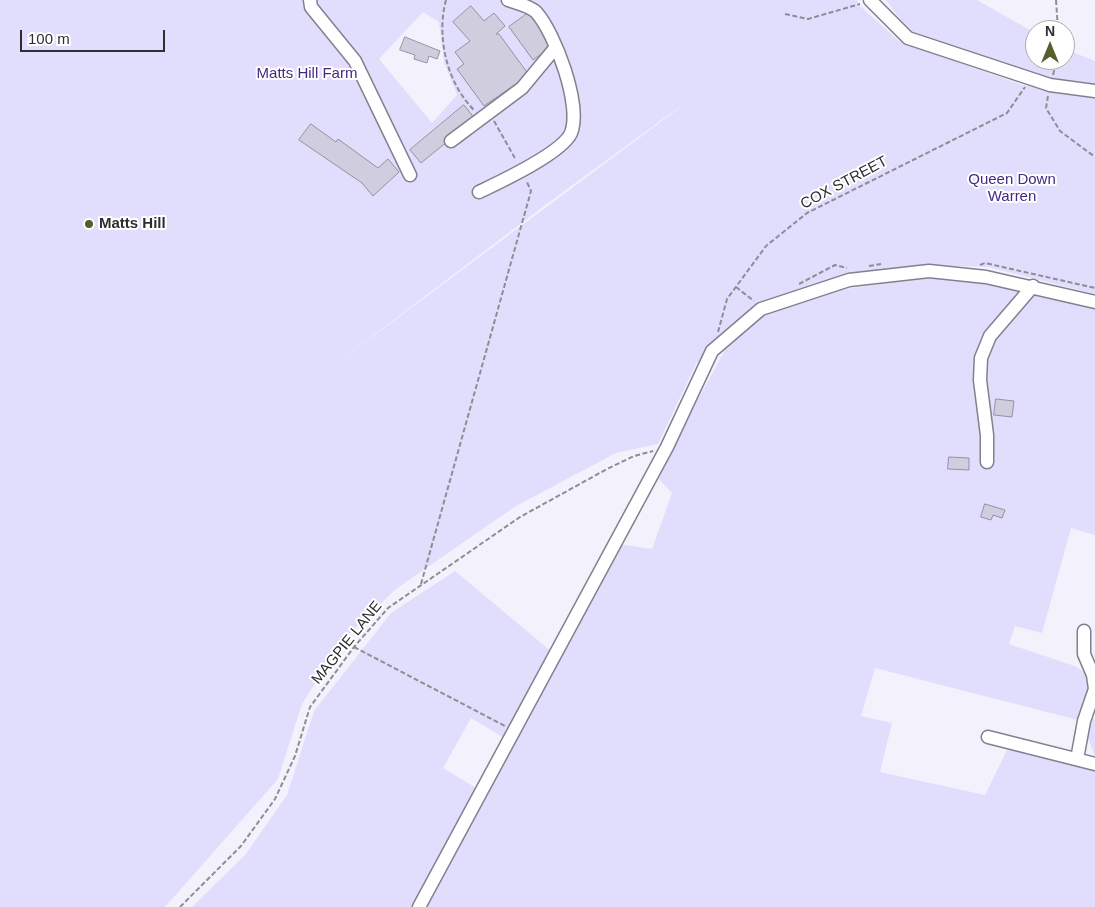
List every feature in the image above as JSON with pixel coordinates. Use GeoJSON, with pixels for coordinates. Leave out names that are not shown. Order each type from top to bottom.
{"type":"FeatureCollection","features":[{"type":"Feature","properties":{"kind":"street"},"geometry":{"type":"LineString","coordinates":[[310,0],[310,7],[355,61],[410,175]]}},
{"type":"Feature","properties":{"kind":"street"},"geometry":{"type":"LineString","coordinates":[[479,192],[521,170],[562,145],[571,133],[574,110],[570,85],[556,47],[535,11],[508,0]]}},
{"type":"Feature","properties":{"kind":"street"},"geometry":{"type":"LineString","coordinates":[[870,0],[908,38],[1050,85],[1095,91]]}},
{"type":"Feature","properties":{"kind":"street"},"geometry":{"type":"LineString","coordinates":[[451,141],[522,88],[556,47]]}},
{"type":"Feature","properties":{"kind":"street"},"geometry":{"type":"LineString","coordinates":[[419,907],[667,447],[712,351],[761,309],[848,280],[929,272],[986,277],[1033,286],[1095,302]]}},
{"type":"Feature","properties":{"kind":"street"},"geometry":{"type":"LineString","coordinates":[[987,462],[987,435],[980,380],[982,353],[990,336],[1033,286]]}},
{"type":"Feature","properties":{"kind":"street"},"geometry":{"type":"LineString","coordinates":[[1077,759],[1084,721],[1095,689],[1084,654],[1084,631]]}},
{"type":"Feature","properties":{"kind":"street"},"geometry":{"type":"LineString","coordinates":[[988,737],[1095,764]]}},
{"type":"Feature","properties":{"kind":"path"},"geometry":{"type":"LineString","coordinates":[[420,586],[531,191],[490,112],[474,110],[452,77],[442,42],[443,13],[446,0]]}},
{"type":"Feature","properties":{"kind":"path"},"geometry":{"type":"LineString","coordinates":[[785,14],[808,19],[859,5],[864,0]]}},
{"type":"Feature","properties":{"kind":"path"},"geometry":{"type":"LineString","coordinates":[[1056,0],[1057,20]]}},
{"type":"Feature","properties":{"kind":"path"},"geometry":{"type":"LineString","coordinates":[[1054,70],[1046,108],[1060,131],[1095,157]]}},
{"type":"Feature","properties":{"kind":"path","name":"COX STREET"},"geometry":{"type":"LineString","coordinates":[[717,334],[727,299],[766,246],[807,212],[1007,113],[1031,78]]}},
{"type":"Feature","properties":{"kind":"path","name":"MAGPIE LANE"},"geometry":{"type":"LineString","coordinates":[[180,907],[241,846],[275,799],[295,756],[310,707],[354,647],[388,608],[537,507],[634,456],[667,447]]}},
{"type":"Feature","properties":{"kind":"path"},"geometry":{"type":"LineString","coordinates":[[354,647],[514,731]]}},
{"type":"Feature","properties":{"kind":"green space"},"geometry":{"type":"Polygon","coordinates":[[[0,0],[857,0],[859,5],[899,41],[1022,85],[1095,97],[1095,294],[988,267],[928,265],[847,274],[760,302],[696,364],[658,444],[616,453],[516,506],[396,589],[343,640],[302,704],[278,779],[165,907],[0,907],[0,0]],[[423,12],[379,59],[432,123],[457,95],[444,62],[439,22],[423,12]],[[682,106],[548,203],[329,369],[682,106]]]}},
{"type":"Feature","properties":{"kind":"green space"},"geometry":{"type":"Polygon","coordinates":[[[886,0],[977,0],[1025,27],[1025,70],[1075,70],[1075,53],[1095,61],[1095,85],[1031,76],[912,35],[886,0]]]}},
{"type":"Feature","properties":{"kind":"green space"},"geometry":{"type":"Polygon","coordinates":[[[929,277],[984,280],[1095,307],[1095,535],[1071,528],[1042,633],[1015,626],[1009,644],[1075,666],[1088,674],[1091,690],[1078,720],[875,668],[861,716],[892,723],[880,772],[985,795],[1009,746],[1095,769],[1095,907],[427,907],[619,544],[652,549],[672,493],[656,476],[725,350],[762,315],[825,292],[929,277]]]}},
{"type":"Feature","properties":{"kind":"green space"},"geometry":{"type":"Polygon","coordinates":[[[455,571],[552,652],[506,739],[471,718],[443,768],[478,789],[414,907],[192,907],[245,855],[287,795],[314,711],[391,613],[455,571]]]}},
{"type":"Feature","properties":{"kind":"green space"},"geometry":{"type":"Polygon","coordinates":[[[1090,715],[1095,720],[1095,756],[1085,731],[1090,715]]]}},
{"type":"Feature","properties":{"kind":"building"},"geometry":{"type":"Polygon","coordinates":[[[471,6],[484,21],[494,13],[505,26],[496,34],[499,34],[529,75],[484,106],[457,69],[464,64],[455,52],[470,41],[453,22],[471,6]]]}},
{"type":"Feature","properties":{"kind":"building"},"geometry":{"type":"Polygon","coordinates":[[[531,11],[555,44],[533,60],[509,27],[531,11]]]}},
{"type":"Feature","properties":{"kind":"building"},"geometry":{"type":"Polygon","coordinates":[[[405,37],[440,51],[437,59],[429,56],[427,63],[414,59],[415,55],[400,50],[405,37]]]}},
{"type":"Feature","properties":{"kind":"building"},"geometry":{"type":"Polygon","coordinates":[[[464,105],[475,119],[421,163],[410,150],[464,105]]]}},
{"type":"Feature","properties":{"kind":"building"},"geometry":{"type":"Polygon","coordinates":[[[311,124],[336,142],[338,139],[378,168],[388,159],[399,172],[373,196],[362,183],[299,140],[311,124]]]}},
{"type":"Feature","properties":{"kind":"building"},"geometry":{"type":"Polygon","coordinates":[[[996,399],[1014,401],[1012,417],[994,415],[996,399]]]}},
{"type":"Feature","properties":{"kind":"building"},"geometry":{"type":"Polygon","coordinates":[[[949,457],[969,458],[969,470],[948,469],[949,457]]]}},
{"type":"Feature","properties":{"kind":"building"},"geometry":{"type":"Polygon","coordinates":[[[985,504],[1005,510],[1002,518],[993,515],[991,520],[981,517],[985,504]]]}},
{"type":"Feature","properties":{"kind":"place","name":"Matts Hill"},"geometry":{"type":"Point","coordinates":[89,224]}},
{"type":"Feature","properties":{"kind":"park label","name":"Matts Hill Farm"},"geometry":{"type":"Point","coordinates":[307,74]}},
{"type":"Feature","properties":{"kind":"park label","name":"Queen Down Warren"},"geometry":{"type":"Point","coordinates":[1012,188]}}]}
